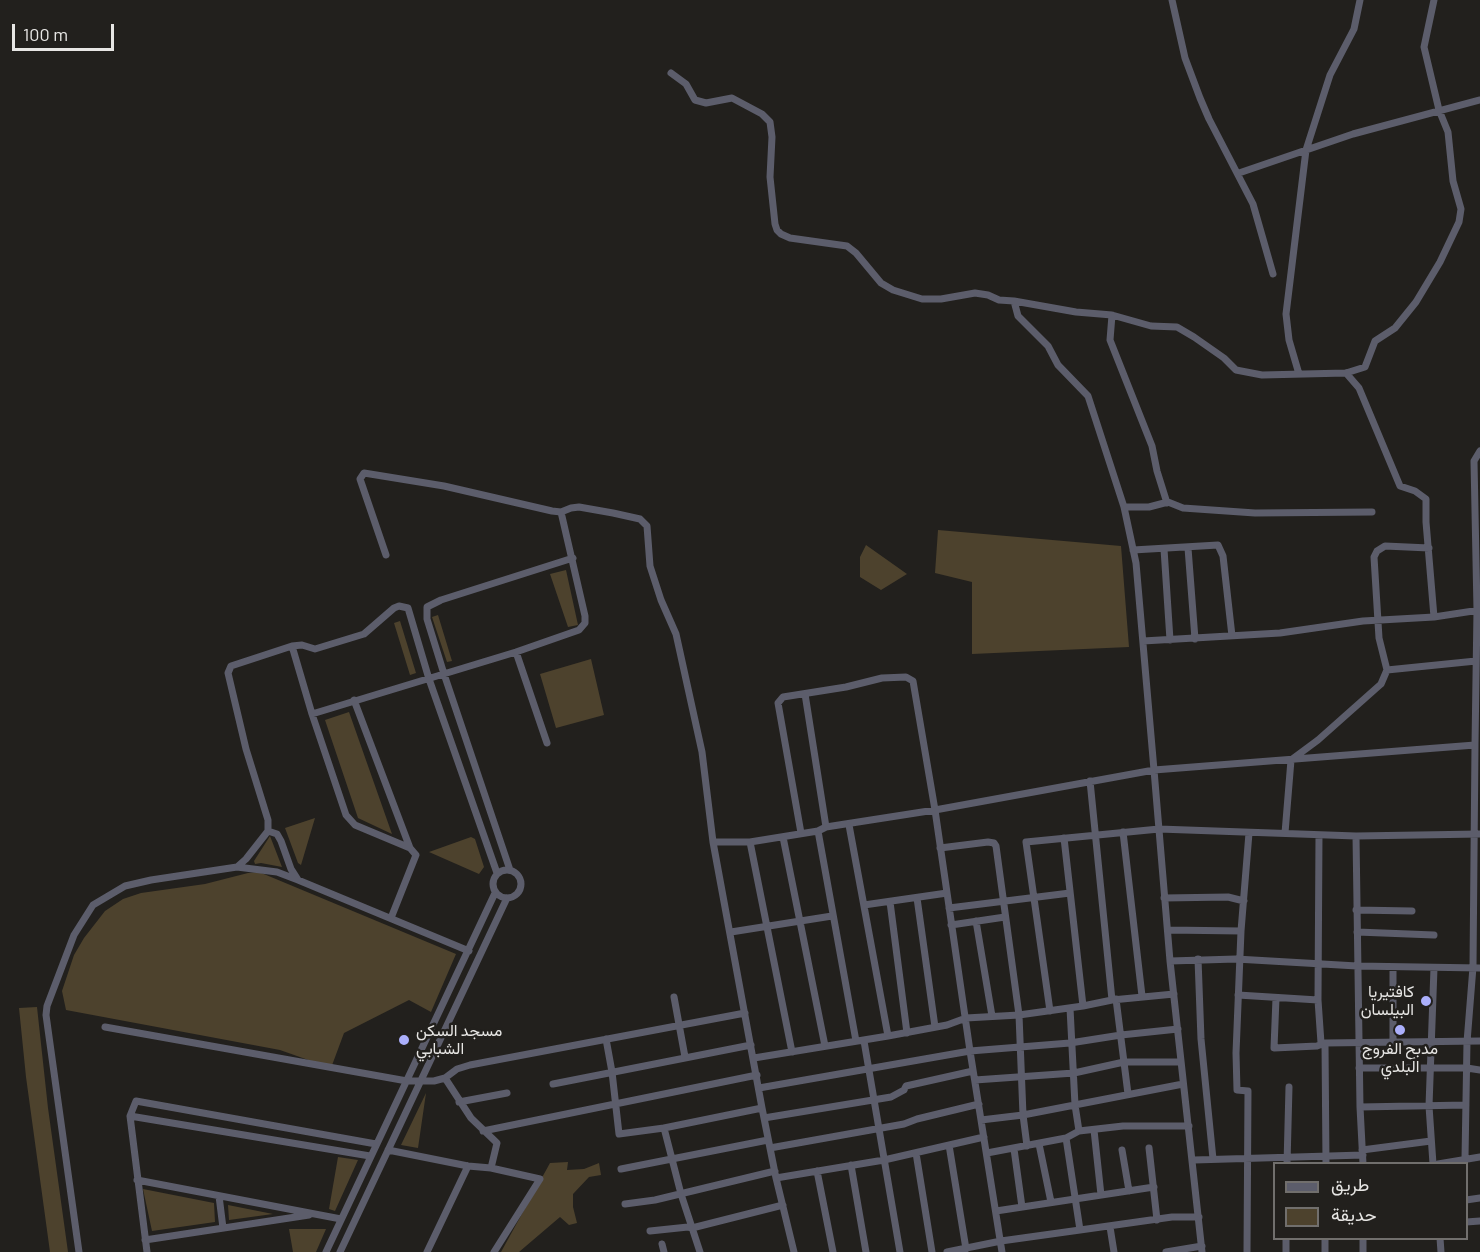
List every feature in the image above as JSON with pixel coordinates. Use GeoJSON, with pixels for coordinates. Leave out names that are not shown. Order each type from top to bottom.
{"type":"FeatureCollection","features":[{"type":"Feature","properties":{"kind":"street"},"geometry":{"type":"LineString","coordinates":[[1172,0],[1185,58],[1209,119],[1239,173],[1253,204],[1273,274]]}},
{"type":"Feature","properties":{"kind":"street"},"geometry":{"type":"LineString","coordinates":[[1299,374],[1289,340],[1286,314],[1306,150],[1330,75],[1354,29],[1360,0]]}},
{"type":"Feature","properties":{"kind":"street"},"geometry":{"type":"LineString","coordinates":[[672,73],[683,80],[695,100],[706,103],[732,98],[762,114],[770,122],[771,186],[775,224],[781,234],[790,238],[847,246],[856,253],[881,283],[893,290],[922,299],[941,299],[975,293],[999,300],[1112,315],[1151,326],[1177,327],[1194,336],[1236,370],[1262,375],[1346,373],[1365,367],[1375,341],[1395,328],[1416,302],[1440,262],[1459,222],[1461,209],[1453,181],[1448,132],[1439,110],[1424,47],[1434,0]]}},
{"type":"Feature","properties":{"kind":"street"},"geometry":{"type":"LineString","coordinates":[[1239,173],[1353,134],[1480,100]]}},
{"type":"Feature","properties":{"kind":"street"},"geometry":{"type":"LineString","coordinates":[[1014,301],[1018,316],[1048,346],[1058,365],[1088,396],[1124,507],[1133,550],[1160,829],[1170,961],[1183,1084],[1194,1160],[1202,1249],[1166,1252]]}},
{"type":"Feature","properties":{"kind":"street"},"geometry":{"type":"LineString","coordinates":[[1112,315],[1110,340],[1152,446],[1167,503]]}},
{"type":"Feature","properties":{"kind":"street"},"geometry":{"type":"LineString","coordinates":[[1346,373],[1359,388],[1400,486],[1415,491],[1426,499],[1434,617]]}},
{"type":"Feature","properties":{"kind":"street"},"geometry":{"type":"LineString","coordinates":[[1466,1158],[1467,1042],[1476,968],[1475,745],[1478,610],[1474,460],[1480,451]]}},
{"type":"Feature","properties":{"kind":"street"},"geometry":{"type":"LineString","coordinates":[[386,555],[360,479],[364,473],[444,486],[561,512],[571,508],[591,509],[640,519],[646,526],[650,566],[661,600],[676,634],[702,752],[713,842],[775,1175],[794,1252]]}},
{"type":"Feature","properties":{"kind":"street"},"geometry":{"type":"LineString","coordinates":[[1124,507],[1149,507],[1167,503],[1183,508],[1255,513],[1372,512]]}},
{"type":"Feature","properties":{"kind":"street"},"geometry":{"type":"LineString","coordinates":[[312,714],[577,632],[584,626],[585,616],[561,512]]}},
{"type":"Feature","properties":{"kind":"street"},"geometry":{"type":"LineString","coordinates":[[1133,550],[1218,545],[1223,556],[1232,636]]}},
{"type":"Feature","properties":{"kind":"street"},"geometry":{"type":"LineString","coordinates":[[1286,833],[1291,760],[1318,740],[1381,684],[1387,670],[1379,638],[1374,557],[1377,551],[1385,546],[1429,548]]}},
{"type":"Feature","properties":{"kind":"street"},"geometry":{"type":"LineString","coordinates":[[1188,548],[1196,639]]}},
{"type":"Feature","properties":{"kind":"street"},"geometry":{"type":"LineString","coordinates":[[1164,549],[1170,640]]}},
{"type":"Feature","properties":{"kind":"street"},"geometry":{"type":"LineString","coordinates":[[495,893],[507,898],[516,895],[520,887],[520,879],[510,870],[444,674],[427,619],[427,607],[441,600],[573,558]]}},
{"type":"Feature","properties":{"kind":"street"},"geometry":{"type":"LineString","coordinates":[[237,867],[268,831],[268,819],[246,749],[228,673],[231,666],[292,646],[302,645],[315,649],[364,634],[394,608],[404,606],[408,608],[429,679],[497,873],[492,883],[495,893],[326,1252]]}},
{"type":"Feature","properties":{"kind":"street"},"geometry":{"type":"LineString","coordinates":[[1143,642],[1280,633],[1378,620],[1434,617],[1478,610]]}},
{"type":"Feature","properties":{"kind":"street"},"geometry":{"type":"LineString","coordinates":[[292,646],[346,815],[355,825],[410,848]]}},
{"type":"Feature","properties":{"kind":"street"},"geometry":{"type":"LineString","coordinates":[[516,652],[547,743]]}},
{"type":"Feature","properties":{"kind":"street"},"geometry":{"type":"LineString","coordinates":[[1387,670],[1476,661]]}},
{"type":"Feature","properties":{"kind":"street"},"geometry":{"type":"LineString","coordinates":[[801,833],[778,703],[783,697],[892,677],[906,677],[913,681],[935,810],[1002,1252]]}},
{"type":"Feature","properties":{"kind":"street"},"geometry":{"type":"LineString","coordinates":[[805,694],[826,827]]}},
{"type":"Feature","properties":{"kind":"street"},"geometry":{"type":"LineString","coordinates":[[354,700],[410,848],[416,855],[391,918]]}},
{"type":"Feature","properties":{"kind":"street"},"geometry":{"type":"LineString","coordinates":[[713,842],[750,842],[783,837],[818,831],[826,827],[849,825],[1154,770],[1475,745]]}},
{"type":"Feature","properties":{"kind":"street"},"geometry":{"type":"LineString","coordinates":[[1090,781],[1094,835],[1114,1000],[1128,1094]]}},
{"type":"Feature","properties":{"kind":"street"},"geometry":{"type":"LineString","coordinates":[[849,825],[888,1036]]}},
{"type":"Feature","properties":{"kind":"street"},"geometry":{"type":"LineString","coordinates":[[1050,1011],[1026,842],[1160,829],[1356,836],[1477,834]]}},
{"type":"Feature","properties":{"kind":"street"},"geometry":{"type":"LineString","coordinates":[[268,831],[277,834],[298,880]]}},
{"type":"Feature","properties":{"kind":"street"},"geometry":{"type":"LineString","coordinates":[[818,831],[832,916],[868,1069],[900,1252]]}},
{"type":"Feature","properties":{"kind":"street"},"geometry":{"type":"LineString","coordinates":[[1124,832],[1142,996]]}},
{"type":"Feature","properties":{"kind":"street"},"geometry":{"type":"LineString","coordinates":[[1247,1252],[1248,1091],[1237,1090],[1236,1053],[1241,931],[1249,832]]}},
{"type":"Feature","properties":{"kind":"street"},"geometry":{"type":"LineString","coordinates":[[1319,835],[1318,1000],[1323,1043],[1326,1160]]}},
{"type":"Feature","properties":{"kind":"street"},"geometry":{"type":"LineString","coordinates":[[1356,836],[1358,1042],[1363,1162]]}},
{"type":"Feature","properties":{"kind":"street"},"geometry":{"type":"LineString","coordinates":[[783,837],[825,1046]]}},
{"type":"Feature","properties":{"kind":"street"},"geometry":{"type":"LineString","coordinates":[[1064,838],[1083,1006]]}},
{"type":"Feature","properties":{"kind":"street"},"geometry":{"type":"LineString","coordinates":[[750,842],[792,1052]]}},
{"type":"Feature","properties":{"kind":"street"},"geometry":{"type":"LineString","coordinates":[[940,848],[994,843],[1019,1015],[1023,1115],[1027,1146]]}},
{"type":"Feature","properties":{"kind":"street"},"geometry":{"type":"LineString","coordinates":[[79,1252],[46,1015],[64,957],[74,935],[93,905],[125,886],[237,867],[277,872],[469,951]]}},
{"type":"Feature","properties":{"kind":"street"},"geometry":{"type":"LineString","coordinates":[[497,873],[510,870]]}},
{"type":"Feature","properties":{"kind":"street"},"geometry":{"type":"LineString","coordinates":[[949,908],[1070,893]]}},
{"type":"Feature","properties":{"kind":"street"},"geometry":{"type":"LineString","coordinates":[[864,905],[946,894]]}},
{"type":"Feature","properties":{"kind":"street"},"geometry":{"type":"LineString","coordinates":[[1164,898],[1228,897],[1244,901]]}},
{"type":"Feature","properties":{"kind":"street"},"geometry":{"type":"LineString","coordinates":[[340,1252],[507,898]]}},
{"type":"Feature","properties":{"kind":"street"},"geometry":{"type":"LineString","coordinates":[[917,898],[935,1027]]}},
{"type":"Feature","properties":{"kind":"street"},"geometry":{"type":"LineString","coordinates":[[890,902],[907,1033]]}},
{"type":"Feature","properties":{"kind":"street"},"geometry":{"type":"LineString","coordinates":[[1356,910],[1412,911]]}},
{"type":"Feature","properties":{"kind":"street"},"geometry":{"type":"LineString","coordinates":[[731,932],[832,916]]}},
{"type":"Feature","properties":{"kind":"street"},"geometry":{"type":"LineString","coordinates":[[951,925],[1005,917]]}},
{"type":"Feature","properties":{"kind":"street"},"geometry":{"type":"LineString","coordinates":[[976,921],[992,1017]]}},
{"type":"Feature","properties":{"kind":"street"},"geometry":{"type":"LineString","coordinates":[[1168,930],[1241,931]]}},
{"type":"Feature","properties":{"kind":"street"},"geometry":{"type":"LineString","coordinates":[[1357,932],[1434,934]]}},
{"type":"Feature","properties":{"kind":"street"},"geometry":{"type":"LineString","coordinates":[[1170,961],[1198,959],[1357,966],[1476,968]]}},
{"type":"Feature","properties":{"kind":"street"},"geometry":{"type":"LineString","coordinates":[[1198,959],[1201,1039],[1213,1160]]}},
{"type":"Feature","properties":{"kind":"street"},"geometry":{"type":"LineString","coordinates":[[1393,967],[1393,1042]]}},
{"type":"Feature","properties":{"kind":"street"},"geometry":{"type":"LineString","coordinates":[[1433,1162],[1429,1106],[1434,968]]}},
{"type":"Feature","properties":{"kind":"street"},"geometry":{"type":"LineString","coordinates":[[754,1058],[907,1033],[966,1018],[1019,1015],[1142,996],[1174,994]]}},
{"type":"Feature","properties":{"kind":"street"},"geometry":{"type":"LineString","coordinates":[[1238,996],[1318,1000]]}},
{"type":"Feature","properties":{"kind":"street"},"geometry":{"type":"LineString","coordinates":[[674,997],[686,1057]]}},
{"type":"Feature","properties":{"kind":"street"},"geometry":{"type":"LineString","coordinates":[[1276,998],[1274,1048],[1317,1046],[1323,1043],[1480,1041]]}},
{"type":"Feature","properties":{"kind":"street"},"geometry":{"type":"LineString","coordinates":[[1070,1008],[1070,1043],[1079,1131]]}},
{"type":"Feature","properties":{"kind":"street"},"geometry":{"type":"LineString","coordinates":[[105,1027],[407,1082],[434,1082],[446,1078],[457,1069],[471,1065],[745,1013]]}},
{"type":"Feature","properties":{"kind":"street"},"geometry":{"type":"LineString","coordinates":[[759,1088],[970,1051],[1070,1043],[1178,1029]]}},
{"type":"Feature","properties":{"kind":"street"},"geometry":{"type":"LineString","coordinates":[[606,1039],[619,1134],[664,1128],[762,1108]]}},
{"type":"Feature","properties":{"kind":"street"},"geometry":{"type":"LineString","coordinates":[[554,1084],[752,1045]]}},
{"type":"Feature","properties":{"kind":"street"},"geometry":{"type":"LineString","coordinates":[[975,1080],[1074,1073],[1124,1062],[1181,1062]]}},
{"type":"Feature","properties":{"kind":"street"},"geometry":{"type":"LineString","coordinates":[[1359,1068],[1430,1067],[1480,1070]]}},
{"type":"Feature","properties":{"kind":"street"},"geometry":{"type":"LineString","coordinates":[[764,1118],[891,1097],[904,1090],[906,1086],[973,1071]]}},
{"type":"Feature","properties":{"kind":"street"},"geometry":{"type":"LineString","coordinates":[[483,1131],[757,1075]]}},
{"type":"Feature","properties":{"kind":"street"},"geometry":{"type":"LineString","coordinates":[[446,1078],[459,1102],[483,1131],[497,1143],[491,1168]]}},
{"type":"Feature","properties":{"kind":"street"},"geometry":{"type":"LineString","coordinates":[[981,1120],[1023,1115],[1183,1084]]}},
{"type":"Feature","properties":{"kind":"street"},"geometry":{"type":"LineString","coordinates":[[1287,1161],[1289,1087]]}},
{"type":"Feature","properties":{"kind":"street"},"geometry":{"type":"LineString","coordinates":[[459,1102],[507,1093]]}},
{"type":"Feature","properties":{"kind":"street"},"geometry":{"type":"LineString","coordinates":[[147,1252],[130,1116],[136,1101],[376,1144]]}},
{"type":"Feature","properties":{"kind":"street"},"geometry":{"type":"LineString","coordinates":[[621,1169],[769,1144],[879,1130],[979,1104]]}},
{"type":"Feature","properties":{"kind":"street"},"geometry":{"type":"LineString","coordinates":[[1360,1107],[1466,1105]]}},
{"type":"Feature","properties":{"kind":"street"},"geometry":{"type":"LineString","coordinates":[[130,1116],[368,1159],[380,1168]]}},
{"type":"Feature","properties":{"kind":"street"},"geometry":{"type":"LineString","coordinates":[[987,1153],[1066,1138],[1079,1131],[1123,1126],[1189,1126]]}},
{"type":"Feature","properties":{"kind":"street"},"geometry":{"type":"LineString","coordinates":[[664,1128],[671,1160],[700,1252]]}},
{"type":"Feature","properties":{"kind":"street"},"geometry":{"type":"LineString","coordinates":[[1094,1130],[1101,1195]]}},
{"type":"Feature","properties":{"kind":"street"},"geometry":{"type":"LineString","coordinates":[[625,1204],[775,1175],[884,1160],[984,1137]]}},
{"type":"Feature","properties":{"kind":"street"},"geometry":{"type":"LineString","coordinates":[[1066,1138],[1080,1230]]}},
{"type":"Feature","properties":{"kind":"street"},"geometry":{"type":"LineString","coordinates":[[1194,1160],[1326,1160],[1431,1141]]}},
{"type":"Feature","properties":{"kind":"street"},"geometry":{"type":"LineString","coordinates":[[1039,1144],[1051,1202]]}},
{"type":"Feature","properties":{"kind":"street"},"geometry":{"type":"LineString","coordinates":[[949,1145],[963,1250]]}},
{"type":"Feature","properties":{"kind":"street"},"geometry":{"type":"LineString","coordinates":[[1149,1148],[1157,1220]]}},
{"type":"Feature","properties":{"kind":"street"},"geometry":{"type":"LineString","coordinates":[[1014,1149],[1022,1207]]}},
{"type":"Feature","properties":{"kind":"street"},"geometry":{"type":"LineString","coordinates":[[388,1150],[540,1179],[494,1252]]}},
{"type":"Feature","properties":{"kind":"street"},"geometry":{"type":"LineString","coordinates":[[1122,1150],[1129,1191]]}},
{"type":"Feature","properties":{"kind":"street"},"geometry":{"type":"LineString","coordinates":[[916,1153],[932,1252]]}},
{"type":"Feature","properties":{"kind":"street"},"geometry":{"type":"LineString","coordinates":[[1447,1162],[1480,1156]]}},
{"type":"Feature","properties":{"kind":"street"},"geometry":{"type":"LineString","coordinates":[[851,1165],[866,1252]]}},
{"type":"Feature","properties":{"kind":"street"},"geometry":{"type":"LineString","coordinates":[[427,1252],[468,1166]]}},
{"type":"Feature","properties":{"kind":"street"},"geometry":{"type":"LineString","coordinates":[[817,1171],[832,1252]]}},
{"type":"Feature","properties":{"kind":"street"},"geometry":{"type":"LineString","coordinates":[[137,1180],[341,1219]]}},
{"type":"Feature","properties":{"kind":"street"},"geometry":{"type":"LineString","coordinates":[[996,1211],[1154,1187]]}},
{"type":"Feature","properties":{"kind":"street"},"geometry":{"type":"LineString","coordinates":[[219,1196],[223,1228]]}},
{"type":"Feature","properties":{"kind":"street"},"geometry":{"type":"LineString","coordinates":[[650,1231],[692,1228],[783,1205]]}},
{"type":"Feature","properties":{"kind":"street"},"geometry":{"type":"LineString","coordinates":[[145,1240],[314,1214]]}},
{"type":"Feature","properties":{"kind":"street"},"geometry":{"type":"LineString","coordinates":[[947,1252],[1001,1241],[1080,1230],[1199,1217]]}},
{"type":"Feature","properties":{"kind":"street"},"geometry":{"type":"LineString","coordinates":[[1110,1227],[1114,1252]]}},
{"type":"Feature","properties":{"kind":"street"},"geometry":{"type":"LineString","coordinates":[[662,1244],[664,1252]]}},
{"type":"Feature","properties":{"kind":"green space"},"geometry":{"type":"Polygon","coordinates":[[[938,530],[1121,546],[1129,647],[972,654],[972,582],[935,573],[938,530]]]}},
{"type":"Feature","properties":{"kind":"green space"},"geometry":{"type":"Polygon","coordinates":[[[866,545],[907,574],[881,590],[860,577],[860,557],[866,545]]]}},
{"type":"Feature","properties":{"kind":"green space"},"geometry":{"type":"Polygon","coordinates":[[[566,570],[578,625],[568,627],[550,574],[566,570]]]}},
{"type":"Feature","properties":{"kind":"green space"},"geometry":{"type":"Polygon","coordinates":[[[438,615],[452,661],[447,662],[432,617],[438,615]]]}},
{"type":"Feature","properties":{"kind":"green space"},"geometry":{"type":"Polygon","coordinates":[[[400,621],[416,673],[410,675],[394,623],[400,621]]]}},
{"type":"Feature","properties":{"kind":"green space"},"geometry":{"type":"Polygon","coordinates":[[[591,659],[604,715],[556,728],[540,674],[591,659]]]}},
{"type":"Feature","properties":{"kind":"green space"},"geometry":{"type":"Polygon","coordinates":[[[349,712],[392,834],[358,818],[325,720],[349,712]]]}},
{"type":"Feature","properties":{"kind":"green space"},"geometry":{"type":"Polygon","coordinates":[[[315,818],[301,865],[298,863],[285,828],[315,818]]]}},
{"type":"Feature","properties":{"kind":"green space"},"geometry":{"type":"Polygon","coordinates":[[[270,836],[282,867],[255,864],[254,861],[270,836]]]}},
{"type":"Feature","properties":{"kind":"green space"},"geometry":{"type":"Polygon","coordinates":[[[471,837],[475,839],[484,867],[479,874],[429,852],[471,837]]]}},
{"type":"Feature","properties":{"kind":"green space"},"geometry":{"type":"Polygon","coordinates":[[[259,872],[456,954],[431,1012],[409,1000],[344,1033],[331,1068],[280,1050],[66,1010],[62,991],[74,955],[105,911],[123,899],[141,893],[205,884],[259,872]]]}},
{"type":"Feature","properties":{"kind":"green space"},"geometry":{"type":"Polygon","coordinates":[[[37,1007],[68,1252],[50,1252],[26,1077],[19,1008],[37,1007]]]}},
{"type":"Feature","properties":{"kind":"green space"},"geometry":{"type":"Polygon","coordinates":[[[426,1093],[418,1148],[401,1145],[426,1093]]]}},
{"type":"Feature","properties":{"kind":"green space"},"geometry":{"type":"Polygon","coordinates":[[[338,1157],[358,1160],[335,1211],[329,1209],[338,1157]]]}},
{"type":"Feature","properties":{"kind":"green space"},"geometry":{"type":"Polygon","coordinates":[[[568,1162],[567,1170],[584,1169],[599,1163],[601,1175],[589,1177],[573,1194],[577,1223],[569,1225],[560,1217],[519,1252],[501,1252],[550,1163],[568,1162]]]}},
{"type":"Feature","properties":{"kind":"green space"},"geometry":{"type":"Polygon","coordinates":[[[143,1189],[214,1203],[215,1222],[152,1231],[143,1189]]]}},
{"type":"Feature","properties":{"kind":"green space"},"geometry":{"type":"Polygon","coordinates":[[[228,1205],[273,1214],[229,1220],[228,1205]]]}},
{"type":"Feature","properties":{"kind":"green space"},"geometry":{"type":"Polygon","coordinates":[[[289,1229],[326,1229],[316,1252],[293,1252],[289,1229]]]}},
{"type":"Feature","properties":{"kind":"place","name":"كافتيريا البيلسان"},"geometry":{"type":"Point","coordinates":[1426,1001]}},
{"type":"Feature","properties":{"kind":"place","name":"مدبح الفروج البلدي"},"geometry":{"type":"Point","coordinates":[1400,1030]}},
{"type":"Feature","properties":{"kind":"place","name":"مسجد السكن الشبابي"},"geometry":{"type":"Point","coordinates":[404,1040]}}]}
